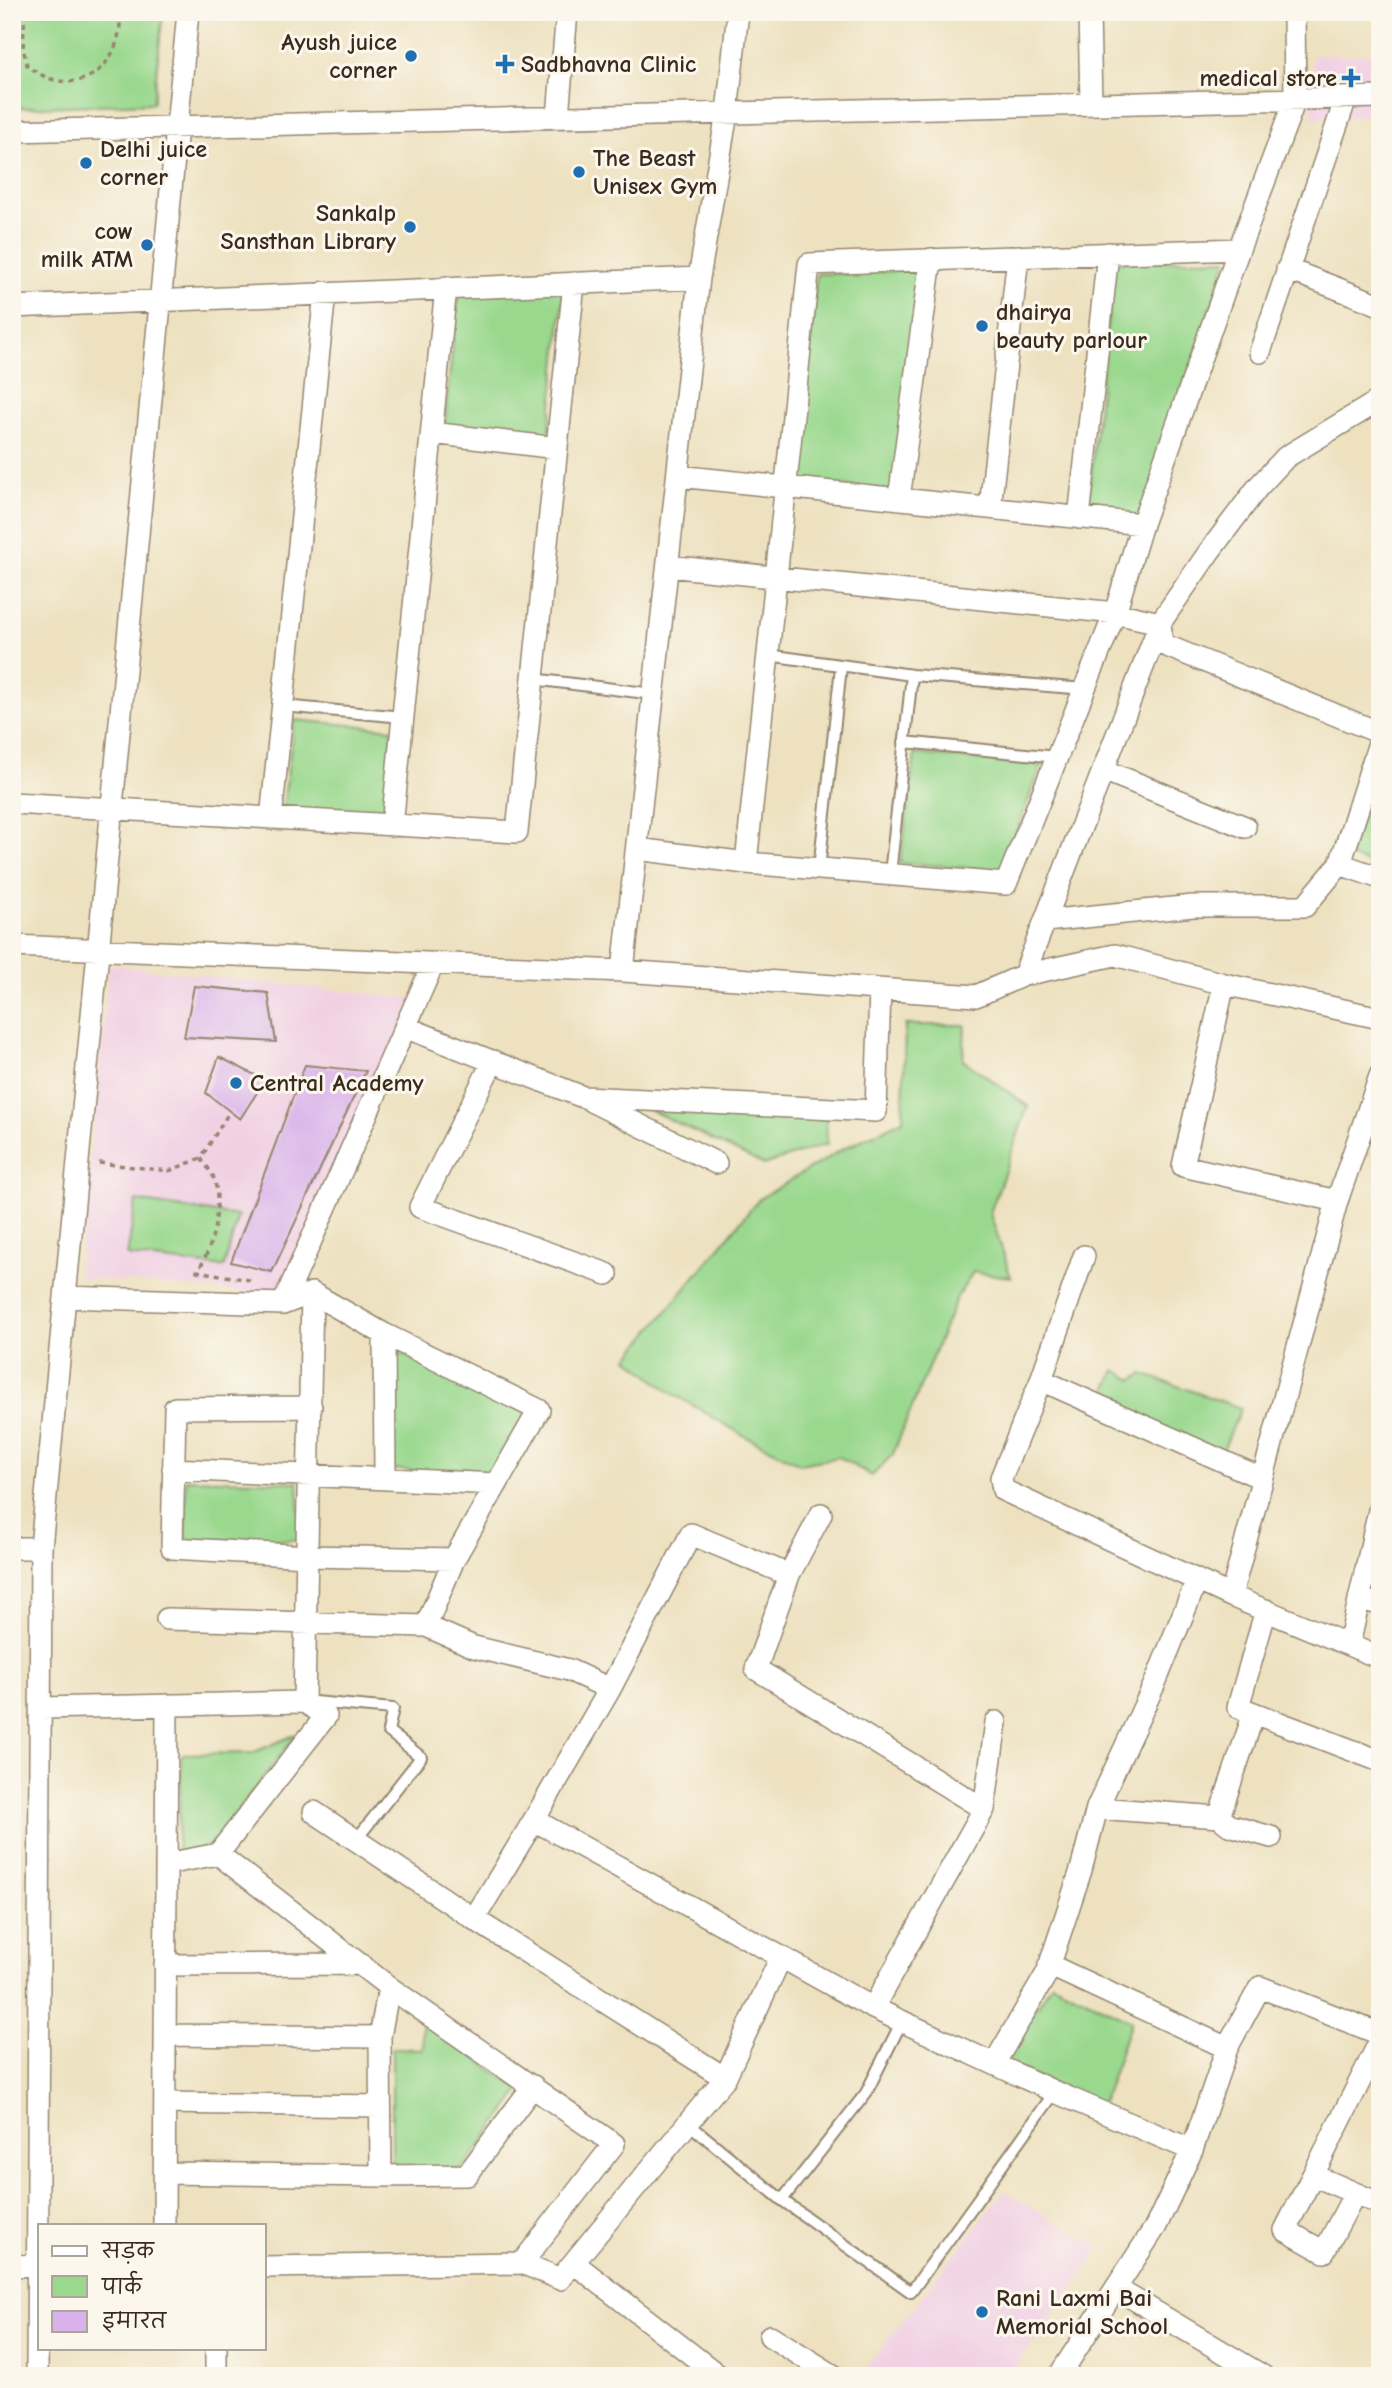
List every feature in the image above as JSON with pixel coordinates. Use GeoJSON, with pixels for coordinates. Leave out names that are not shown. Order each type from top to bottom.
{"type":"FeatureCollection","features":[{"type":"Feature","properties":{"kind":"street"},"geometry":{"type":"LineString","coordinates":[[38,2224],[41,1548],[188,12]]}},
{"type":"Feature","properties":{"kind":"street"},"geometry":{"type":"LineString","coordinates":[[558,116],[567,12]]}},
{"type":"Feature","properties":{"kind":"street"},"geometry":{"type":"LineString","coordinates":[[624,971],[699,278],[727,113],[738,12]]}},
{"type":"Feature","properties":{"kind":"street"},"geometry":{"type":"LineString","coordinates":[[1089,12],[1091,104]]}},
{"type":"Feature","properties":{"kind":"street"},"geometry":{"type":"LineString","coordinates":[[637,849],[746,863],[1006,884],[1115,613],[1142,524],[1239,249],[1295,100],[1294,12]]}},
{"type":"Feature","properties":{"kind":"street"},"geometry":{"type":"LineString","coordinates":[[12,131],[1380,97]]}},
{"type":"Feature","properties":{"kind":"street"},"geometry":{"type":"LineString","coordinates":[[1260,352],[1346,98]]}},
{"type":"Feature","properties":{"kind":"street"},"geometry":{"type":"LineString","coordinates":[[746,863],[808,264],[1239,249]]}},
{"type":"Feature","properties":{"kind":"street"},"geometry":{"type":"LineString","coordinates":[[1079,518],[1108,253]]}},
{"type":"Feature","properties":{"kind":"street"},"geometry":{"type":"LineString","coordinates":[[990,509],[1018,256]]}},
{"type":"Feature","properties":{"kind":"street"},"geometry":{"type":"LineString","coordinates":[[899,499],[931,260]]}},
{"type":"Feature","properties":{"kind":"street"},"geometry":{"type":"LineString","coordinates":[[1287,270],[1380,305]]}},
{"type":"Feature","properties":{"kind":"street"},"geometry":{"type":"LineString","coordinates":[[12,315],[13,307],[160,303],[215,296],[699,278]]}},
{"type":"Feature","properties":{"kind":"street"},"geometry":{"type":"LineString","coordinates":[[12,803],[111,811],[517,832],[574,282]]}},
{"type":"Feature","properties":{"kind":"street"},"geometry":{"type":"LineString","coordinates":[[392,826],[446,287]]}},
{"type":"Feature","properties":{"kind":"street"},"geometry":{"type":"LineString","coordinates":[[271,819],[325,292]]}},
{"type":"Feature","properties":{"kind":"street"},"geometry":{"type":"LineString","coordinates":[[1024,975],[1160,623],[1234,519],[1286,457],[1380,400]]}},
{"type":"Feature","properties":{"kind":"street"},"geometry":{"type":"LineString","coordinates":[[432,433],[557,448]]}},
{"type":"Feature","properties":{"kind":"street"},"geometry":{"type":"LineString","coordinates":[[678,477],[1142,524]]}},
{"type":"Feature","properties":{"kind":"street"},"geometry":{"type":"LineString","coordinates":[[668,566],[1115,613],[1160,623]]}},
{"type":"Feature","properties":{"kind":"street"},"geometry":{"type":"LineString","coordinates":[[1160,623],[1162,644],[1380,733]]}},
{"type":"Feature","properties":{"kind":"street"},"geometry":{"type":"LineString","coordinates":[[1045,920],[1194,906],[1305,906],[1340,864],[1380,740]]}},
{"type":"Feature","properties":{"kind":"street"},"geometry":{"type":"LineString","coordinates":[[1103,770],[1245,827]]}},
{"type":"Feature","properties":{"kind":"street"},"geometry":{"type":"LineString","coordinates":[[1340,864],[1380,878]]}},
{"type":"Feature","properties":{"kind":"street"},"geometry":{"type":"LineString","coordinates":[[12,946],[624,971],[976,996],[1024,975],[1115,955],[1224,984],[1380,1018]]}},
{"type":"Feature","properties":{"kind":"street"},"geometry":{"type":"LineString","coordinates":[[283,1304],[433,964]]}},
{"type":"Feature","properties":{"kind":"street"},"geometry":{"type":"LineString","coordinates":[[1224,984],[1183,1166],[1338,1201]]}},
{"type":"Feature","properties":{"kind":"street"},"geometry":{"type":"LineString","coordinates":[[583,1097],[876,1111],[880,990]]}},
{"type":"Feature","properties":{"kind":"street"},"geometry":{"type":"LineString","coordinates":[[405,1027],[583,1097],[716,1163]]}},
{"type":"Feature","properties":{"kind":"street"},"geometry":{"type":"LineString","coordinates":[[493,1061],[420,1207],[607,1274]]}},
{"type":"Feature","properties":{"kind":"street"},"geometry":{"type":"LineString","coordinates":[[1231,1596],[1338,1201],[1380,1076]]}},
{"type":"Feature","properties":{"kind":"street"},"geometry":{"type":"LineString","coordinates":[[1084,1256],[1041,1380],[1001,1478],[1003,1490],[1231,1596],[1380,1658]]}},
{"type":"Feature","properties":{"kind":"street"},"geometry":{"type":"LineString","coordinates":[[65,1297],[283,1304],[312,1293]]}},
{"type":"Feature","properties":{"kind":"street"},"geometry":{"type":"LineString","coordinates":[[312,1293],[384,1334],[539,1410],[454,1559],[426,1626]]}},
{"type":"Feature","properties":{"kind":"street"},"geometry":{"type":"LineString","coordinates":[[304,1702],[312,1293]]}},
{"type":"Feature","properties":{"kind":"street"},"geometry":{"type":"LineString","coordinates":[[384,1334],[385,1477]]}},
{"type":"Feature","properties":{"kind":"street"},"geometry":{"type":"LineString","coordinates":[[1041,1380],[1261,1478]]}},
{"type":"Feature","properties":{"kind":"street"},"geometry":{"type":"LineString","coordinates":[[311,1406],[175,1408],[172,1548],[307,1556],[454,1559]]}},
{"type":"Feature","properties":{"kind":"street"},"geometry":{"type":"LineString","coordinates":[[173,1469],[497,1483]]}},
{"type":"Feature","properties":{"kind":"street"},"geometry":{"type":"LineString","coordinates":[[1349,1645],[1380,1506]]}},
{"type":"Feature","properties":{"kind":"street"},"geometry":{"type":"LineString","coordinates":[[821,1514],[789,1575],[756,1669],[984,1809]]}},
{"type":"Feature","properties":{"kind":"street"},"geometry":{"type":"LineString","coordinates":[[474,1919],[610,1689],[691,1534],[789,1575]]}},
{"type":"Feature","properties":{"kind":"street"},"geometry":{"type":"LineString","coordinates":[[12,1548],[41,1548]]}},
{"type":"Feature","properties":{"kind":"street"},"geometry":{"type":"LineString","coordinates":[[995,2064],[1049,1965],[1082,1870],[1097,1808],[1155,1683],[1197,1580]]}},
{"type":"Feature","properties":{"kind":"street"},"geometry":{"type":"LineString","coordinates":[[1359,1599],[1380,1604]]}},
{"type":"Feature","properties":{"kind":"street"},"geometry":{"type":"LineString","coordinates":[[1266,1610],[1238,1707],[1380,1761]]}},
{"type":"Feature","properties":{"kind":"street"},"geometry":{"type":"LineString","coordinates":[[167,1619],[426,1626],[474,1647],[569,1670],[610,1689]]}},
{"type":"Feature","properties":{"kind":"street"},"geometry":{"type":"LineString","coordinates":[[41,1708],[304,1702],[326,1716],[218,1854],[166,1864]]}},
{"type":"Feature","properties":{"kind":"street"},"geometry":{"type":"LineString","coordinates":[[164,2224],[167,1705]]}},
{"type":"Feature","properties":{"kind":"street"},"geometry":{"type":"LineString","coordinates":[[1219,1817],[1254,1713]]}},
{"type":"Feature","properties":{"kind":"street"},"geometry":{"type":"LineString","coordinates":[[873,2008],[984,1809],[996,1722]]}},
{"type":"Feature","properties":{"kind":"street"},"geometry":{"type":"LineString","coordinates":[[1097,1808],[1219,1817],[1229,1825],[1271,1837]]}},
{"type":"Feature","properties":{"kind":"street"},"geometry":{"type":"LineString","coordinates":[[314,1812],[474,1919],[725,2078]]}},
{"type":"Feature","properties":{"kind":"street"},"geometry":{"type":"LineString","coordinates":[[534,1820],[873,2008],[1055,2092],[1192,2150]]}},
{"type":"Feature","properties":{"kind":"street"},"geometry":{"type":"LineString","coordinates":[[218,1854],[389,1987],[614,2144],[522,2263]]}},
{"type":"Feature","properties":{"kind":"street"},"geometry":{"type":"LineString","coordinates":[[266,2267],[522,2263],[560,2279],[725,2078],[781,1957]]}},
{"type":"Feature","properties":{"kind":"street"},"geometry":{"type":"LineString","coordinates":[[165,1965],[360,1964]]}},
{"type":"Feature","properties":{"kind":"street"},"geometry":{"type":"LineString","coordinates":[[1049,1965],[1227,2048]]}},
{"type":"Feature","properties":{"kind":"street"},"geometry":{"type":"LineString","coordinates":[[381,2176],[380,2037],[389,1987]]}},
{"type":"Feature","properties":{"kind":"street"},"geometry":{"type":"LineString","coordinates":[[1059,2376],[1156,2227],[1192,2150],[1227,2048],[1260,1987],[1380,2034]]}},
{"type":"Feature","properties":{"kind":"street"},"geometry":{"type":"LineString","coordinates":[[164,2035],[380,2037]]}},
{"type":"Feature","properties":{"kind":"street"},"geometry":{"type":"LineString","coordinates":[[1354,2195],[1324,2252],[1285,2230],[1380,2041]]}},
{"type":"Feature","properties":{"kind":"street"},"geometry":{"type":"LineString","coordinates":[[165,2173],[467,2175],[533,2086]]}},
{"type":"Feature","properties":{"kind":"street"},"geometry":{"type":"LineString","coordinates":[[165,2103],[380,2106]]}},
{"type":"Feature","properties":{"kind":"street"},"geometry":{"type":"LineString","coordinates":[[1313,2175],[1380,2204]]}},
{"type":"Feature","properties":{"kind":"street"},"geometry":{"type":"LineString","coordinates":[[574,2263],[719,2376]]}},
{"type":"Feature","properties":{"kind":"street"},"geometry":{"type":"LineString","coordinates":[[12,2266],[38,2265],[37,2376]]}},
{"type":"Feature","properties":{"kind":"street"},"geometry":{"type":"LineString","coordinates":[[1117,2289],[1264,2376]]}},
{"type":"Feature","properties":{"kind":"street"},"geometry":{"type":"LineString","coordinates":[[770,2336],[834,2376]]}},
{"type":"Feature","properties":{"kind":"street"},"geometry":{"type":"LineString","coordinates":[[216,2350],[216,2376]]}},
{"type":"Feature","properties":{"kind":"lane"},"geometry":{"type":"LineString","coordinates":[[768,655],[912,675],[1084,689]]}},
{"type":"Feature","properties":{"kind":"lane"},"geometry":{"type":"LineString","coordinates":[[819,869],[841,667]]}},
{"type":"Feature","properties":{"kind":"lane"},"geometry":{"type":"LineString","coordinates":[[890,874],[912,675]]}},
{"type":"Feature","properties":{"kind":"lane"},"geometry":{"type":"LineString","coordinates":[[533,679],[654,694]]}},
{"type":"Feature","properties":{"kind":"lane"},"geometry":{"type":"LineString","coordinates":[[283,706],[403,717]]}},
{"type":"Feature","properties":{"kind":"lane"},"geometry":{"type":"LineString","coordinates":[[904,742],[1057,757]]}},
{"type":"Feature","properties":{"kind":"lane"},"geometry":{"type":"LineString","coordinates":[[304,1702],[393,1709],[387,1731],[421,1757],[356,1840]]}},
{"type":"Feature","properties":{"kind":"lane"},"geometry":{"type":"LineString","coordinates":[[782,2200],[866,2093],[902,2021]]}},
{"type":"Feature","properties":{"kind":"lane"},"geometry":{"type":"LineString","coordinates":[[688,2124],[782,2200],[911,2292],[1055,2092]]}},
{"type":"Feature","properties":{"kind":"path"},"geometry":{"type":"LineString","coordinates":[[25,12],[23,48],[27,65],[49,80],[70,81],[98,72],[113,56],[121,31],[120,12]]}},
{"type":"Feature","properties":{"kind":"path"},"geometry":{"type":"LineString","coordinates":[[90,1162],[169,1171],[201,1158],[228,1114]]}},
{"type":"Feature","properties":{"kind":"path"},"geometry":{"type":"LineString","coordinates":[[201,1158],[214,1176],[216,1208],[211,1242],[197,1271],[267,1283]]}},
{"type":"Feature","properties":{"kind":"shaded area"},"geometry":{"type":"Polygon","coordinates":[[[1313,55],[1380,55],[1380,116],[1312,118],[1313,55]]]}},
{"type":"Feature","properties":{"kind":"shaded area","name":"Central Academy"},"geometry":{"type":"Polygon","coordinates":[[[109,965],[414,999],[278,1295],[78,1277],[109,965]]]}},
{"type":"Feature","properties":{"kind":"shaded area","name":"Rani Laxmi Bai Memorial School"},"geometry":{"type":"Polygon","coordinates":[[[1004,2191],[1100,2248],[1009,2376],[860,2376],[1004,2191]]]}},
{"type":"Feature","properties":{"kind":"green space"},"geometry":{"type":"Polygon","coordinates":[[[12,12],[163,12],[153,103],[12,108],[12,12]]]}},
{"type":"Feature","properties":{"kind":"green space"},"geometry":{"type":"Polygon","coordinates":[[[1227,259],[1139,524],[1087,512],[1114,262],[1227,259]]]}},
{"type":"Feature","properties":{"kind":"green space"},"geometry":{"type":"Polygon","coordinates":[[[921,270],[899,492],[795,481],[817,274],[921,270]]]}},
{"type":"Feature","properties":{"kind":"green space"},"geometry":{"type":"Polygon","coordinates":[[[564,289],[549,437],[444,427],[458,295],[564,289]]]}},
{"type":"Feature","properties":{"kind":"green space"},"geometry":{"type":"Polygon","coordinates":[[[294,720],[393,729],[385,817],[283,809],[294,720]]]}},
{"type":"Feature","properties":{"kind":"green space"},"geometry":{"type":"Polygon","coordinates":[[[915,754],[1042,765],[1001,870],[900,863],[915,754]]]}},
{"type":"Feature","properties":{"kind":"green space"},"geometry":{"type":"Polygon","coordinates":[[[1380,759],[1380,867],[1349,857],[1380,759]]]}},
{"type":"Feature","properties":{"kind":"green space"},"geometry":{"type":"Polygon","coordinates":[[[905,1025],[965,1025],[963,1060],[1028,1106],[990,1213],[1011,1277],[973,1272],[956,1299],[893,1454],[872,1476],[839,1457],[800,1464],[743,1435],[667,1390],[628,1358],[759,1199],[843,1149],[903,1120],[905,1025]]]}},
{"type":"Feature","properties":{"kind":"green space"},"geometry":{"type":"Polygon","coordinates":[[[642,1106],[826,1116],[827,1144],[764,1165],[642,1106]]]}},
{"type":"Feature","properties":{"kind":"green space"},"geometry":{"type":"Polygon","coordinates":[[[136,1201],[238,1216],[224,1267],[127,1256],[136,1201]]]}},
{"type":"Feature","properties":{"kind":"green space"},"geometry":{"type":"Polygon","coordinates":[[[391,1349],[531,1413],[494,1476],[390,1469],[391,1349]]]}},
{"type":"Feature","properties":{"kind":"green space"},"geometry":{"type":"Polygon","coordinates":[[[1115,1370],[1133,1380],[1143,1374],[1241,1408],[1221,1455],[1102,1400],[1115,1370]]]}},
{"type":"Feature","properties":{"kind":"green space"},"geometry":{"type":"Polygon","coordinates":[[[186,1479],[298,1482],[301,1540],[186,1540],[186,1479]]]}},
{"type":"Feature","properties":{"kind":"green space"},"geometry":{"type":"Polygon","coordinates":[[[297,1734],[212,1845],[177,1855],[182,1754],[252,1753],[297,1734]]]}},
{"type":"Feature","properties":{"kind":"green space"},"geometry":{"type":"Polygon","coordinates":[[[1052,1983],[1131,2021],[1101,2107],[1003,2062],[1052,1983]]]}},
{"type":"Feature","properties":{"kind":"green space"},"geometry":{"type":"Polygon","coordinates":[[[422,2020],[521,2090],[463,2169],[392,2168],[392,2048],[423,2049],[422,2020]]]}},
{"type":"Feature","properties":{"kind":"building"},"geometry":{"type":"Polygon","coordinates":[[[194,986],[268,993],[276,1042],[184,1037],[194,986]]]}},
{"type":"Feature","properties":{"kind":"building"},"geometry":{"type":"Polygon","coordinates":[[[219,1057],[265,1080],[240,1119],[206,1093],[219,1057]]]}},
{"type":"Feature","properties":{"kind":"building","name":"Central Academy"},"geometry":{"type":"Polygon","coordinates":[[[305,1065],[366,1071],[272,1272],[231,1262],[305,1065]]]}},
{"type":"Feature","properties":{"kind":"place","name":"Ayush juice corner"},"geometry":{"type":"Point","coordinates":[411,56]}},
{"type":"Feature","properties":{"kind":"place","name":"Sadbhavna Clinic"},"geometry":{"type":"Point","coordinates":[505,64]}},
{"type":"Feature","properties":{"kind":"place","name":"medical store"},"geometry":{"type":"Point","coordinates":[1351,78]}},
{"type":"Feature","properties":{"kind":"place","name":"Delhi juice corner"},"geometry":{"type":"Point","coordinates":[86,163]}},
{"type":"Feature","properties":{"kind":"place","name":"The Beast Unisex Gym"},"geometry":{"type":"Point","coordinates":[579,172]}},
{"type":"Feature","properties":{"kind":"place","name":"Sankalp Sansthan Library"},"geometry":{"type":"Point","coordinates":[410,227]}},
{"type":"Feature","properties":{"kind":"place","name":"cow milk ATM"},"geometry":{"type":"Point","coordinates":[147,245]}},
{"type":"Feature","properties":{"kind":"place","name":"dhairya beauty parlour"},"geometry":{"type":"Point","coordinates":[982,326]}},
{"type":"Feature","properties":{"kind":"place","name":"Central Academy"},"geometry":{"type":"Point","coordinates":[236,1083]}},
{"type":"Feature","properties":{"kind":"place","name":"Rani Laxmi Bai Memorial School"},"geometry":{"type":"Point","coordinates":[982,2312]}}]}
